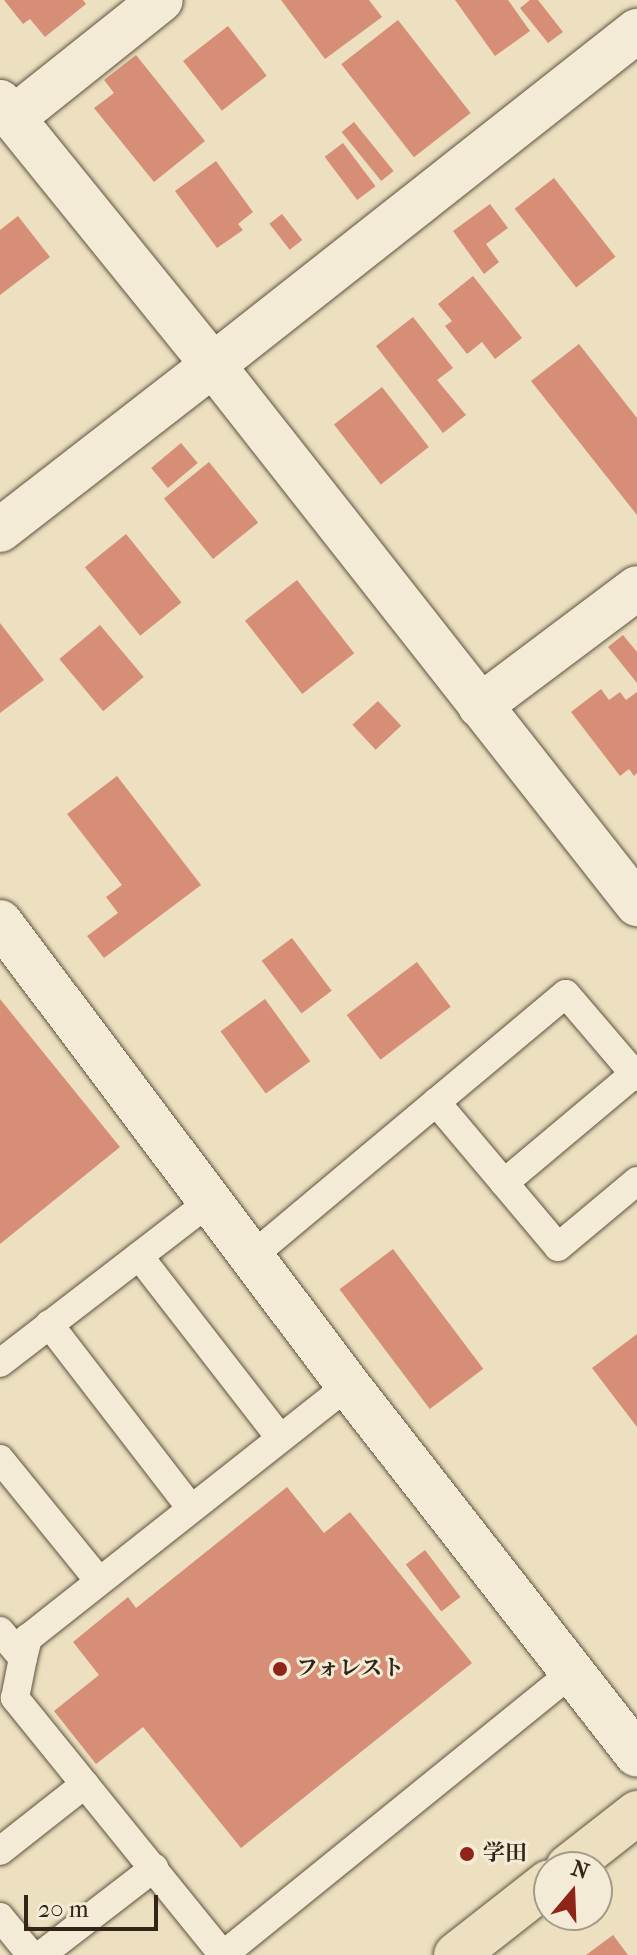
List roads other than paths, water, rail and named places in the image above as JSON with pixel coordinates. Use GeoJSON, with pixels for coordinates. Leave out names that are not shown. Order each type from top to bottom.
{"type":"FeatureCollection","features":[{"type":"Feature","properties":{"kind":"highway"},"geometry":{"type":"LineString","coordinates":[[588,1851],[637,1813]]}},
{"type":"Feature","properties":{"kind":"highway"},"geometry":{"type":"LineString","coordinates":[[456,1955],[533,1895]]}},
{"type":"Feature","properties":{"kind":"street"},"geometry":{"type":"LineString","coordinates":[[161,0],[6,110],[213,365],[637,904]]}},
{"type":"Feature","properties":{"kind":"street"},"geometry":{"type":"LineString","coordinates":[[0,530],[637,31]]}},
{"type":"Feature","properties":{"kind":"street"},"geometry":{"type":"LineString","coordinates":[[480,706],[637,588]]}},
{"type":"Feature","properties":{"kind":"street"},"geometry":{"type":"LineString","coordinates":[[0,922],[348,1385],[637,1755]]}},
{"type":"Feature","properties":{"kind":"lane"},"geometry":{"type":"LineString","coordinates":[[251,1257],[566,994],[636,1076],[504,1183]]}},
{"type":"Feature","properties":{"kind":"lane"},"geometry":{"type":"LineString","coordinates":[[436,1102],[558,1247],[637,1181]]}},
{"type":"Feature","properties":{"kind":"lane"},"geometry":{"type":"LineString","coordinates":[[0,1363],[210,1201]]}},
{"type":"Feature","properties":{"kind":"lane"},"geometry":{"type":"LineString","coordinates":[[139,1256],[280,1438]]}},
{"type":"Feature","properties":{"kind":"lane"},"geometry":{"type":"LineString","coordinates":[[49,1324],[190,1507]]}},
{"type":"Feature","properties":{"kind":"lane"},"geometry":{"type":"LineString","coordinates":[[348,1385],[28,1638],[8,1704],[85,1784],[154,1868],[238,1951],[572,1672]]}},
{"type":"Feature","properties":{"kind":"lane"},"geometry":{"type":"LineString","coordinates":[[0,1459],[99,1581]]}},
{"type":"Feature","properties":{"kind":"lane"},"geometry":{"type":"LineString","coordinates":[[0,1631],[23,1658]]}},
{"type":"Feature","properties":{"kind":"lane"},"geometry":{"type":"LineString","coordinates":[[0,1851],[85,1784]]}},
{"type":"Feature","properties":{"kind":"lane"},"geometry":{"type":"LineString","coordinates":[[41,1955],[154,1868]]}},
{"type":"Feature","properties":{"kind":"lane"},"geometry":{"type":"LineString","coordinates":[[0,1917],[31,1955]]}},
{"type":"Feature","properties":{"kind":"place","name":"フォレスト"},"geometry":{"type":"Point","coordinates":[280,1669]}},
{"type":"Feature","properties":{"kind":"place","name":"学田"},"geometry":{"type":"Point","coordinates":[467,1854]}}]}
